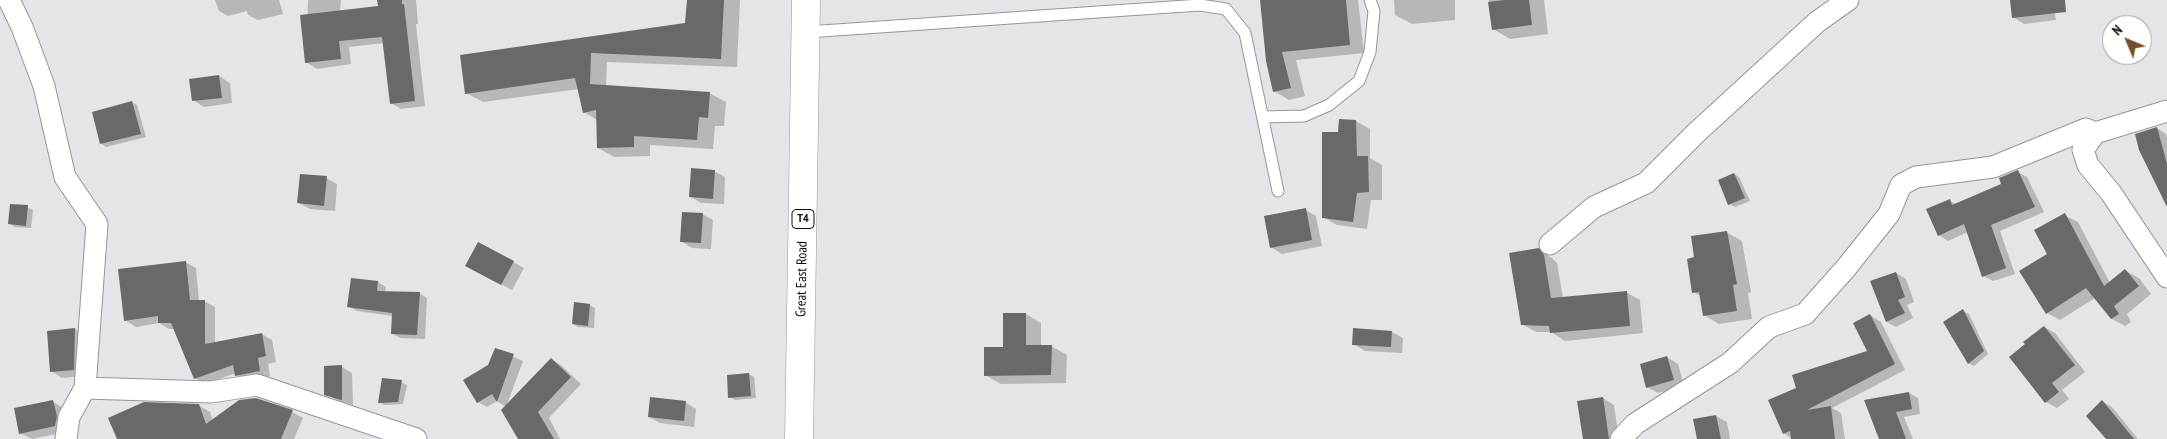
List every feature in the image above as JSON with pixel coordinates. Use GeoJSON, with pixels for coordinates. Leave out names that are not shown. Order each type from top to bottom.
{"type":"FeatureCollection","features":[{"type":"Feature","properties":{"kind":"highway","name":"Great East Road"},"geometry":{"type":"LineString","coordinates":[[799,439],[807,32],[806,0]]}},
{"type":"Feature","properties":{"kind":"street"},"geometry":{"type":"LineString","coordinates":[[9,0],[22,27],[44,86],[65,177],[97,224],[85,388],[69,417],[66,439]]}},
{"type":"Feature","properties":{"kind":"street"},"geometry":{"type":"LineString","coordinates":[[1550,244],[1594,208],[1646,183],[1696,133],[1816,22],[1848,0]]}},
{"type":"Feature","properties":{"kind":"street"},"geometry":{"type":"LineString","coordinates":[[1621,439],[1635,424],[1730,363],[1769,327],[1806,314],[1889,214],[1901,185],[1916,177],[1993,167],[2086,130],[2094,133],[2167,111]]}},
{"type":"Feature","properties":{"kind":"street"},"geometry":{"type":"LineString","coordinates":[[2094,133],[2083,150],[2088,165],[2111,192],[2167,277]]}},
{"type":"Feature","properties":{"kind":"street"},"geometry":{"type":"LineString","coordinates":[[85,388],[211,392],[256,385],[416,439]]}},
{"type":"Feature","properties":{"kind":"lane"},"geometry":{"type":"LineString","coordinates":[[1133,11],[1141,0]]}},
{"type":"Feature","properties":{"kind":"lane"},"geometry":{"type":"LineString","coordinates":[[1226,9],[1235,0]]}},
{"type":"Feature","properties":{"kind":"lane"},"geometry":{"type":"LineString","coordinates":[[1262,117],[1304,116],[1329,105],[1359,81],[1370,52],[1374,11],[1370,0]]}},
{"type":"Feature","properties":{"kind":"lane"},"geometry":{"type":"LineString","coordinates":[[807,32],[1133,11],[1200,2],[1226,9],[1245,33],[1278,191]]}},
{"type":"Feature","properties":{"kind":"building"},"geometry":{"type":"Polygon","coordinates":[[[377,0],[402,0],[402,4],[404,4],[415,101],[390,104],[382,37],[339,41],[341,59],[305,63],[300,15],[378,6],[377,0]]]}},
{"type":"Feature","properties":{"kind":"building"},"geometry":{"type":"Polygon","coordinates":[[[687,0],[724,0],[721,59],[591,53],[590,84],[710,92],[708,118],[699,117],[697,140],[634,136],[634,147],[597,148],[596,110],[583,113],[575,78],[465,94],[460,55],[685,23],[687,0]]]}},
{"type":"Feature","properties":{"kind":"building"},"geometry":{"type":"Polygon","coordinates":[[[1260,0],[1346,0],[1350,45],[1282,52],[1291,88],[1273,92],[1266,61],[1260,0]]]}},
{"type":"Feature","properties":{"kind":"building"},"geometry":{"type":"Polygon","coordinates":[[[1529,0],[1532,25],[1492,30],[1488,2],[1529,0]]]}},
{"type":"Feature","properties":{"kind":"building"},"geometry":{"type":"Polygon","coordinates":[[[2010,0],[2065,0],[2066,12],[2012,18],[2010,0]]]}},
{"type":"Feature","properties":{"kind":"building"},"geometry":{"type":"Polygon","coordinates":[[[219,75],[222,98],[192,101],[189,79],[219,75]]]}},
{"type":"Feature","properties":{"kind":"building"},"geometry":{"type":"Polygon","coordinates":[[[132,101],[141,134],[100,144],[92,112],[132,101]]]}},
{"type":"Feature","properties":{"kind":"building"},"geometry":{"type":"Polygon","coordinates":[[[1339,119],[1356,120],[1357,156],[1368,156],[1369,192],[1357,193],[1353,222],[1322,218],[1322,132],[1338,132],[1339,119]]]}},
{"type":"Feature","properties":{"kind":"building"},"geometry":{"type":"Polygon","coordinates":[[[2157,127],[2167,164],[2167,207],[2139,150],[2135,134],[2157,127]]]}},
{"type":"Feature","properties":{"kind":"building"},"geometry":{"type":"Polygon","coordinates":[[[691,168],[715,170],[713,199],[689,197],[691,168]]]}},
{"type":"Feature","properties":{"kind":"building"},"geometry":{"type":"Polygon","coordinates":[[[2018,170],[2035,207],[1991,225],[2006,268],[1982,277],[1964,224],[1938,236],[1926,209],[1950,199],[1952,205],[2001,184],[1999,178],[2018,170]]]}},
{"type":"Feature","properties":{"kind":"building"},"geometry":{"type":"Polygon","coordinates":[[[1734,173],[1745,198],[1728,205],[1718,180],[1734,173]]]}},
{"type":"Feature","properties":{"kind":"building"},"geometry":{"type":"Polygon","coordinates":[[[300,174],[327,176],[324,206],[297,203],[300,174]]]}},
{"type":"Feature","properties":{"kind":"building"},"geometry":{"type":"Polygon","coordinates":[[[10,204],[28,205],[26,226],[8,224],[10,204]]]}},
{"type":"Feature","properties":{"kind":"building"},"geometry":{"type":"Polygon","coordinates":[[[1306,208],[1312,240],[1270,248],[1264,216],[1306,208]]]}},
{"type":"Feature","properties":{"kind":"building"},"geometry":{"type":"Polygon","coordinates":[[[682,212],[703,213],[701,243],[680,242],[682,212]]]}},
{"type":"Feature","properties":{"kind":"building"},"geometry":{"type":"Polygon","coordinates":[[[2065,213],[2104,286],[2125,269],[2139,286],[2114,306],[2119,314],[2111,319],[2086,288],[2046,314],[2019,271],[2047,254],[2034,230],[2065,213]]]}},
{"type":"Feature","properties":{"kind":"building"},"geometry":{"type":"Polygon","coordinates":[[[1727,231],[1737,284],[1733,285],[1737,311],[1703,316],[1699,292],[1692,293],[1687,259],[1694,257],[1691,236],[1727,231]]]}},
{"type":"Feature","properties":{"kind":"building"},"geometry":{"type":"Polygon","coordinates":[[[478,242],[514,261],[501,285],[465,266],[478,242]]]}},
{"type":"Feature","properties":{"kind":"building"},"geometry":{"type":"Polygon","coordinates":[[[1539,248],[1544,255],[1551,298],[1627,291],[1630,326],[1550,333],[1549,326],[1521,325],[1509,253],[1539,248]]]}},
{"type":"Feature","properties":{"kind":"building"},"geometry":{"type":"Polygon","coordinates":[[[186,261],[190,300],[205,300],[205,344],[262,333],[266,356],[258,358],[260,371],[235,376],[233,365],[194,379],[171,323],[158,323],[158,316],[124,321],[118,269],[186,261]]]}},
{"type":"Feature","properties":{"kind":"building"},"geometry":{"type":"Polygon","coordinates":[[[1896,272],[1905,297],[1898,300],[1905,313],[1886,322],[1870,281],[1896,272]]]}},
{"type":"Feature","properties":{"kind":"building"},"geometry":{"type":"Polygon","coordinates":[[[351,278],[378,281],[377,291],[420,292],[417,335],[391,334],[392,313],[347,307],[351,278]]]}},
{"type":"Feature","properties":{"kind":"building"},"geometry":{"type":"Polygon","coordinates":[[[574,302],[590,304],[588,326],[572,324],[574,302]]]}},
{"type":"Feature","properties":{"kind":"building"},"geometry":{"type":"Polygon","coordinates":[[[1963,309],[1984,351],[1968,364],[1943,322],[1963,309]]]}},
{"type":"Feature","properties":{"kind":"building"},"geometry":{"type":"Polygon","coordinates":[[[1003,313],[1026,313],[1026,345],[1052,345],[1051,375],[984,376],[984,347],[1003,347],[1003,313]]]}},
{"type":"Feature","properties":{"kind":"building"},"geometry":{"type":"Polygon","coordinates":[[[1870,314],[1895,364],[1807,410],[1831,406],[1835,439],[1791,439],[1790,431],[1783,434],[1768,400],[1796,388],[1792,375],[1867,351],[1853,323],[1870,314]]]}},
{"type":"Feature","properties":{"kind":"building"},"geometry":{"type":"Polygon","coordinates":[[[2044,326],[2075,365],[2052,383],[2059,392],[2045,403],[2009,357],[2025,344],[2023,342],[2044,326]]]}},
{"type":"Feature","properties":{"kind":"building"},"geometry":{"type":"Polygon","coordinates":[[[75,328],[74,370],[50,372],[47,331],[75,328]]]}},
{"type":"Feature","properties":{"kind":"building"},"geometry":{"type":"Polygon","coordinates":[[[1353,328],[1392,331],[1391,347],[1352,345],[1353,328]]]}},
{"type":"Feature","properties":{"kind":"building"},"geometry":{"type":"Polygon","coordinates":[[[495,348],[514,354],[497,402],[492,394],[477,403],[463,380],[488,365],[495,348]]]}},
{"type":"Feature","properties":{"kind":"building"},"geometry":{"type":"Polygon","coordinates":[[[1667,356],[1674,380],[1646,388],[1640,364],[1667,356]]]}},
{"type":"Feature","properties":{"kind":"building"},"geometry":{"type":"Polygon","coordinates":[[[551,358],[571,377],[538,412],[554,439],[518,439],[501,410],[551,358]]]}},
{"type":"Feature","properties":{"kind":"building"},"geometry":{"type":"Polygon","coordinates":[[[342,365],[341,400],[324,395],[324,366],[342,365]]]}},
{"type":"Feature","properties":{"kind":"building"},"geometry":{"type":"Polygon","coordinates":[[[749,373],[751,396],[728,398],[727,375],[749,373]]]}},
{"type":"Feature","properties":{"kind":"building"},"geometry":{"type":"Polygon","coordinates":[[[382,378],[402,380],[398,402],[378,403],[382,378]]]}},
{"type":"Feature","properties":{"kind":"building"},"geometry":{"type":"Polygon","coordinates":[[[1909,392],[1912,409],[1896,412],[1906,439],[1879,439],[1864,400],[1909,392]]]}},
{"type":"Feature","properties":{"kind":"building"},"geometry":{"type":"Polygon","coordinates":[[[650,397],[686,401],[684,421],[648,417],[650,397]]]}},
{"type":"Feature","properties":{"kind":"building"},"geometry":{"type":"Polygon","coordinates":[[[1603,397],[1609,439],[1583,439],[1577,401],[1603,397]]]}},
{"type":"Feature","properties":{"kind":"building"},"geometry":{"type":"Polygon","coordinates":[[[256,398],[293,410],[281,439],[117,439],[108,418],[144,402],[199,404],[206,424],[239,400],[256,398]]]}},
{"type":"Feature","properties":{"kind":"building"},"geometry":{"type":"Polygon","coordinates":[[[53,400],[57,416],[55,426],[19,434],[14,408],[53,400]]]}},
{"type":"Feature","properties":{"kind":"building"},"geometry":{"type":"Polygon","coordinates":[[[2102,400],[2134,439],[2106,439],[2086,416],[2102,400]]]}},
{"type":"Feature","properties":{"kind":"building"},"geometry":{"type":"Polygon","coordinates":[[[1716,415],[1721,439],[1697,439],[1693,419],[1716,415]]]}}]}
